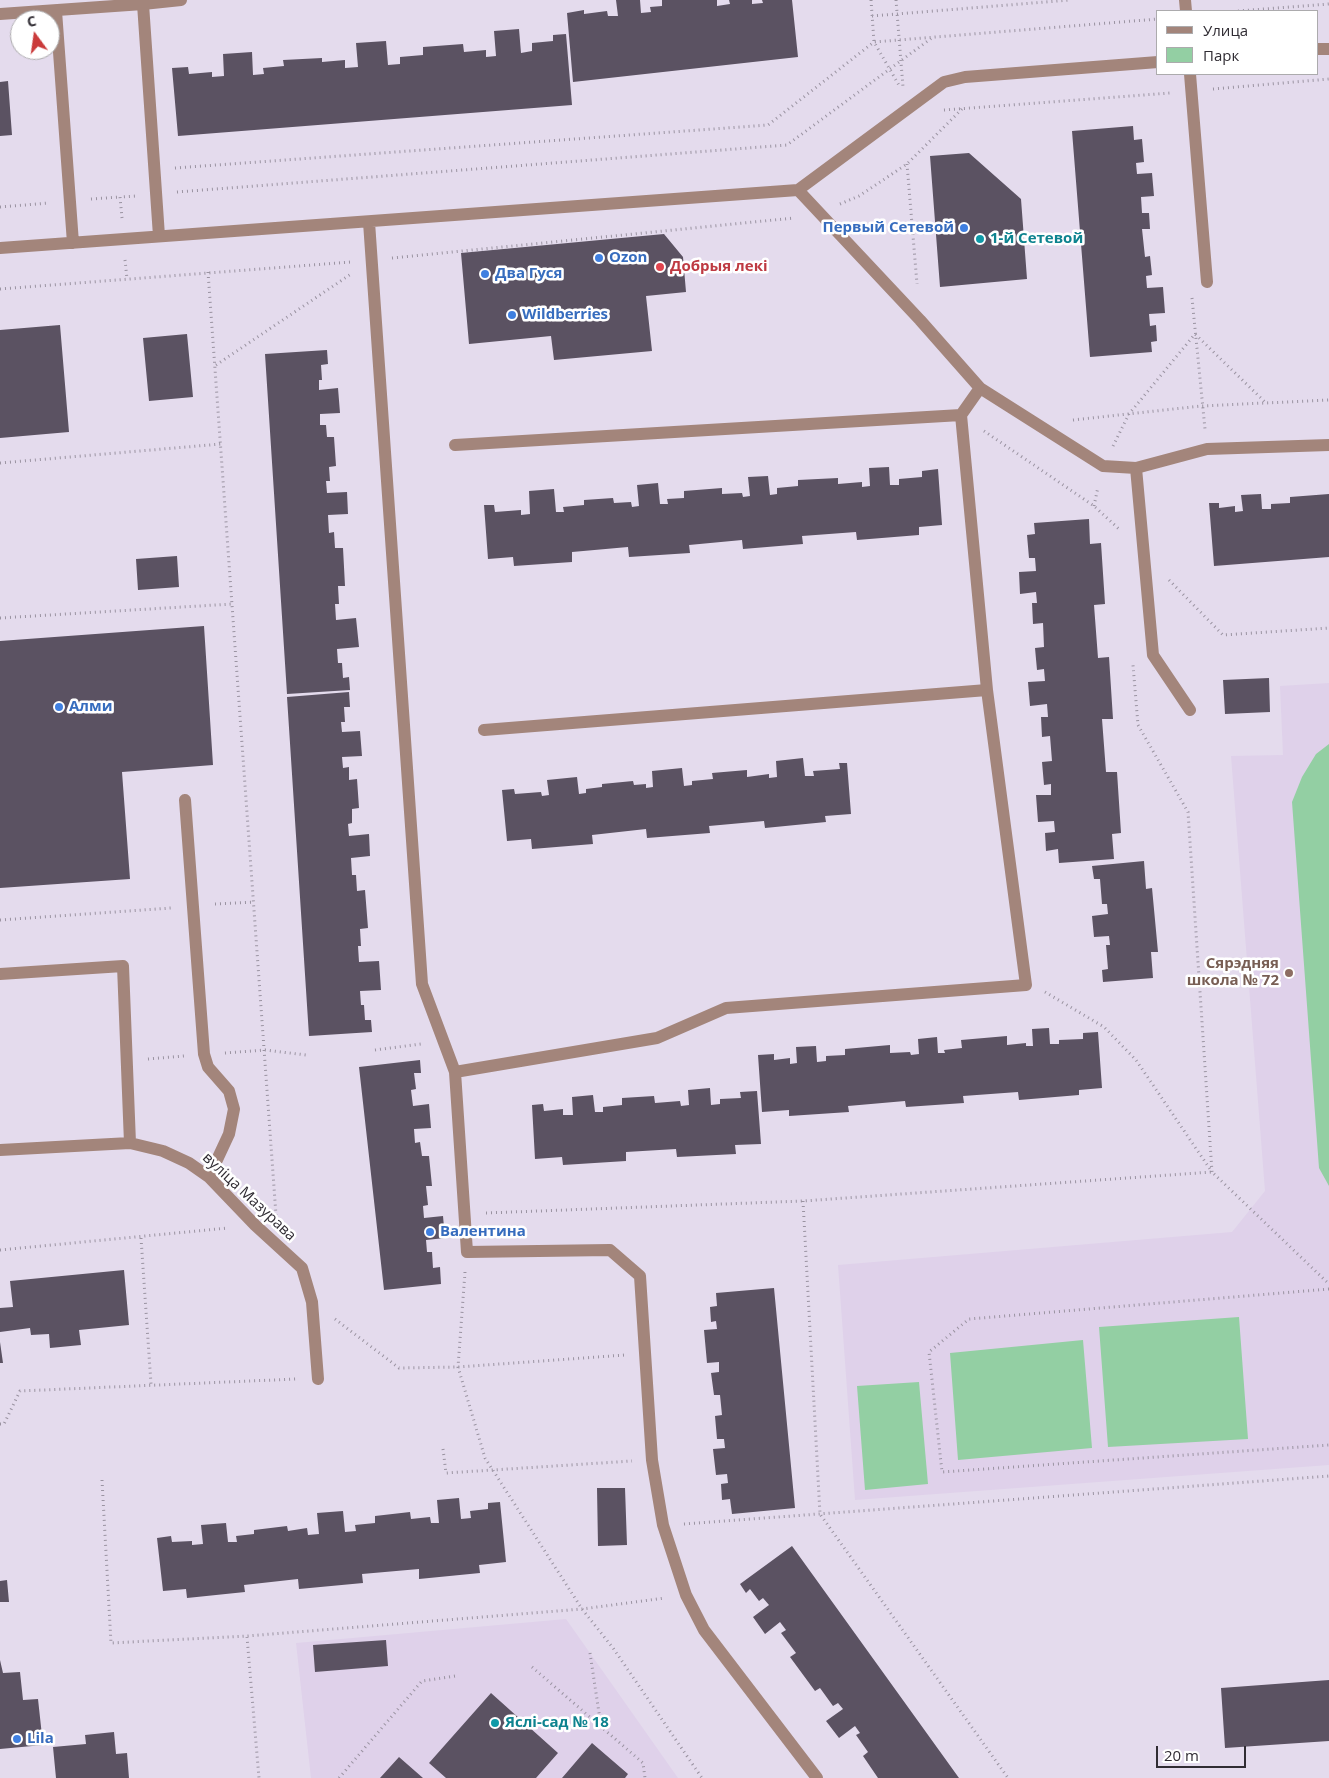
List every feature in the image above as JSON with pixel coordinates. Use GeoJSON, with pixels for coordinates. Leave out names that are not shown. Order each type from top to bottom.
{"type":"FeatureCollection","features":[{"type":"Feature","properties":{"kind":"lane"},"geometry":{"type":"LineString","coordinates":[[60,11],[181,0]]}},
{"type":"Feature","properties":{"kind":"lane"},"geometry":{"type":"LineString","coordinates":[[143,4],[159,236]]}},
{"type":"Feature","properties":{"kind":"lane"},"geometry":{"type":"LineString","coordinates":[[60,60],[73,243]]}},
{"type":"Feature","properties":{"kind":"lane"},"geometry":{"type":"LineString","coordinates":[[0,248],[798,190],[944,82],[965,77],[1156,62]]}},
{"type":"Feature","properties":{"kind":"lane"},"geometry":{"type":"LineString","coordinates":[[1190,75],[1207,282]]}},
{"type":"Feature","properties":{"kind":"lane"},"geometry":{"type":"LineString","coordinates":[[798,190],[920,320],[980,388],[1103,466],[1136,468],[1208,449],[1329,445]]}},
{"type":"Feature","properties":{"kind":"lane"},"geometry":{"type":"LineString","coordinates":[[369,222],[422,984],[455,1072],[467,1252],[610,1250],[640,1276],[652,1460],[663,1525],[686,1595],[704,1630],[817,1778]]}},
{"type":"Feature","properties":{"kind":"lane"},"geometry":{"type":"LineString","coordinates":[[455,1072],[656,1038],[726,1008],[1026,984],[987,690],[961,415],[980,388]]}},
{"type":"Feature","properties":{"kind":"lane"},"geometry":{"type":"LineString","coordinates":[[455,445],[961,415]]}},
{"type":"Feature","properties":{"kind":"lane"},"geometry":{"type":"LineString","coordinates":[[1136,468],[1153,655],[1190,710]]}},
{"type":"Feature","properties":{"kind":"lane"},"geometry":{"type":"LineString","coordinates":[[484,730],[987,690]]}},
{"type":"Feature","properties":{"kind":"lane"},"geometry":{"type":"LineString","coordinates":[[185,800],[204,1054],[208,1067],[229,1091],[234,1109],[229,1134],[209,1177]]}},
{"type":"Feature","properties":{"kind":"lane"},"geometry":{"type":"LineString","coordinates":[[0,974],[123,966],[130,1143]]}},
{"type":"Feature","properties":{"kind":"lane","name":"вуліца Мазурава"},"geometry":{"type":"LineString","coordinates":[[0,1150],[130,1143],[163,1151],[189,1163],[209,1177],[255,1225],[302,1268],[312,1302],[318,1379]]}},
{"type":"Feature","properties":{"kind":"path"},"geometry":{"type":"LineString","coordinates":[[871,0],[874,42],[904,93],[896,0]]}},
{"type":"Feature","properties":{"kind":"path"},"geometry":{"type":"LineString","coordinates":[[872,16],[1070,0]]}},
{"type":"Feature","properties":{"kind":"path"},"geometry":{"type":"LineString","coordinates":[[1251,10],[1329,4]]}},
{"type":"Feature","properties":{"kind":"path"},"geometry":{"type":"LineString","coordinates":[[154,170],[768,125],[874,42],[1156,19]]}},
{"type":"Feature","properties":{"kind":"path"},"geometry":{"type":"LineString","coordinates":[[87,200],[787,145],[933,37]]}},
{"type":"Feature","properties":{"kind":"path"},"geometry":{"type":"LineString","coordinates":[[936,111],[1329,79]]}},
{"type":"Feature","properties":{"kind":"path"},"geometry":{"type":"LineString","coordinates":[[0,289],[372,260],[781,220],[818,212],[859,196],[907,164],[962,109]]}},
{"type":"Feature","properties":{"kind":"path"},"geometry":{"type":"LineString","coordinates":[[907,164],[920,320]]}},
{"type":"Feature","properties":{"kind":"path"},"geometry":{"type":"LineString","coordinates":[[120,197],[122,221]]}},
{"type":"Feature","properties":{"kind":"path"},"geometry":{"type":"LineString","coordinates":[[0,207],[52,203]]}},
{"type":"Feature","properties":{"kind":"path"},"geometry":{"type":"LineString","coordinates":[[124,252],[127,279]]}},
{"type":"Feature","properties":{"kind":"path"},"geometry":{"type":"LineString","coordinates":[[215,366],[372,260]]}},
{"type":"Feature","properties":{"kind":"path"},"geometry":{"type":"LineString","coordinates":[[208,272],[279,1246]]}},
{"type":"Feature","properties":{"kind":"path"},"geometry":{"type":"LineString","coordinates":[[1094,506],[1103,466],[1129,414],[1195,334],[1266,403]]}},
{"type":"Feature","properties":{"kind":"path"},"geometry":{"type":"LineString","coordinates":[[1036,424],[1201,406],[1329,400]]}},
{"type":"Feature","properties":{"kind":"path"},"geometry":{"type":"LineString","coordinates":[[961,415],[1094,506],[1223,635],[1329,628]]}},
{"type":"Feature","properties":{"kind":"path"},"geometry":{"type":"LineString","coordinates":[[0,463],[221,444]]}},
{"type":"Feature","properties":{"kind":"path"},"geometry":{"type":"LineString","coordinates":[[0,618],[232,604]]}},
{"type":"Feature","properties":{"kind":"path"},"geometry":{"type":"LineString","coordinates":[[1132,657],[1138,725],[1188,812],[1212,1172]]}},
{"type":"Feature","properties":{"kind":"path"},"geometry":{"type":"LineString","coordinates":[[0,920],[254,902]]}},
{"type":"Feature","properties":{"kind":"path"},"geometry":{"type":"LineString","coordinates":[[1026,984],[1046,992],[1104,1027],[1136,1060],[1212,1172],[1329,1284]]}},
{"type":"Feature","properties":{"kind":"path"},"geometry":{"type":"LineString","coordinates":[[375,1050],[444,1041]]}},
{"type":"Feature","properties":{"kind":"path"},"geometry":{"type":"LineString","coordinates":[[265,1050],[306,1055]]}},
{"type":"Feature","properties":{"kind":"path"},"geometry":{"type":"LineString","coordinates":[[465,1214],[803,1201],[1212,1172]]}},
{"type":"Feature","properties":{"kind":"path"},"geometry":{"type":"LineString","coordinates":[[803,1201],[820,1514],[1008,1778]]}},
{"type":"Feature","properties":{"kind":"path"},"geometry":{"type":"LineString","coordinates":[[0,1250],[141,1238],[255,1225]]}},
{"type":"Feature","properties":{"kind":"path"},"geometry":{"type":"LineString","coordinates":[[141,1238],[151,1384]]}},
{"type":"Feature","properties":{"kind":"path"},"geometry":{"type":"LineString","coordinates":[[467,1252],[458,1367],[485,1458],[582,1609],[613,1648],[702,1778]]}},
{"type":"Feature","properties":{"kind":"path"},"geometry":{"type":"LineString","coordinates":[[1329,1290],[969,1319],[930,1352],[942,1472],[1329,1445]]}},
{"type":"Feature","properties":{"kind":"path"},"geometry":{"type":"LineString","coordinates":[[312,1302],[399,1368],[458,1367],[645,1354]]}},
{"type":"Feature","properties":{"kind":"path"},"geometry":{"type":"LineString","coordinates":[[0,1424],[4,1424],[20,1391],[151,1384],[318,1379]]}},
{"type":"Feature","properties":{"kind":"path"},"geometry":{"type":"LineString","coordinates":[[443,1449],[446,1474],[652,1460]]}},
{"type":"Feature","properties":{"kind":"path"},"geometry":{"type":"LineString","coordinates":[[663,1525],[1329,1476]]}},
{"type":"Feature","properties":{"kind":"path"},"geometry":{"type":"LineString","coordinates":[[102,1480],[111,1643],[247,1636],[582,1609],[686,1595]]}},
{"type":"Feature","properties":{"kind":"path"},"geometry":{"type":"LineString","coordinates":[[247,1636],[259,1778]]}},
{"type":"Feature","properties":{"kind":"path"},"geometry":{"type":"LineString","coordinates":[[590,1653],[601,1726]]}},
{"type":"Feature","properties":{"kind":"path"},"geometry":{"type":"LineString","coordinates":[[532,1667],[643,1763],[645,1778]]}},
{"type":"Feature","properties":{"kind":"path"},"geometry":{"type":"LineString","coordinates":[[339,1778],[422,1680],[455,1676]]}},
{"type":"Feature","properties":{"kind":"shaded area","name":"Сярэдняя школа № 72"},"geometry":{"type":"Polygon","coordinates":[[[1329,683],[1329,1465],[855,1500],[838,1265],[1232,1232],[1265,1191],[1231,756],[1283,755],[1280,686],[1329,683]]]}},
{"type":"Feature","properties":{"kind":"shaded area"},"geometry":{"type":"Polygon","coordinates":[[[566,1619],[678,1778],[311,1778],[296,1643],[566,1619]]]}},
{"type":"Feature","properties":{"kind":"green space"},"geometry":{"type":"Polygon","coordinates":[[[1329,744],[1329,1186],[1319,1168],[1292,802],[1302,777],[1316,754],[1329,744]]]}},
{"type":"Feature","properties":{"kind":"green space"},"geometry":{"type":"Polygon","coordinates":[[[1239,1317],[1248,1439],[1108,1447],[1099,1327],[1239,1317]]]}},
{"type":"Feature","properties":{"kind":"green space"},"geometry":{"type":"Polygon","coordinates":[[[1083,1340],[1092,1448],[958,1460],[950,1353],[1083,1340]]]}},
{"type":"Feature","properties":{"kind":"green space"},"geometry":{"type":"Polygon","coordinates":[[[919,1382],[928,1484],[865,1490],[857,1386],[919,1382]]]}},
{"type":"Feature","properties":{"kind":"building"},"geometry":{"type":"Polygon","coordinates":[[[616,0],[640,0],[641,13],[651,12],[650,7],[662,6],[662,0],[717,0],[717,6],[730,4],[729,0],[752,0],[752,4],[763,3],[762,0],[792,0],[798,57],[573,82],[567,13],[584,10],[584,14],[607,11],[608,16],[618,16],[616,0]]]}},
{"type":"Feature","properties":{"kind":"building"},"geometry":{"type":"Polygon","coordinates":[[[519,29],[521,53],[532,51],[532,43],[553,41],[553,35],[566,34],[572,105],[178,136],[172,68],[188,67],[189,74],[212,72],[212,77],[224,76],[223,54],[252,52],[253,75],[264,74],[263,68],[284,66],[283,60],[322,58],[322,62],[345,60],[345,68],[358,67],[356,43],[386,41],[388,65],[400,64],[400,57],[423,55],[423,47],[463,44],[464,52],[486,50],[486,57],[496,56],[494,31],[519,29]]]}},
{"type":"Feature","properties":{"kind":"building"},"geometry":{"type":"Polygon","coordinates":[[[8,81],[12,135],[0,136],[0,82],[8,81]]]}},
{"type":"Feature","properties":{"kind":"building"},"geometry":{"type":"Polygon","coordinates":[[[1133,126],[1134,140],[1142,139],[1144,162],[1136,163],[1137,174],[1152,173],[1154,196],[1141,197],[1142,213],[1149,213],[1150,229],[1142,229],[1145,257],[1150,256],[1152,275],[1146,276],[1147,288],[1163,287],[1165,313],[1149,314],[1150,326],[1156,325],[1157,341],[1151,342],[1152,352],[1090,357],[1072,131],[1133,126]]]}},
{"type":"Feature","properties":{"kind":"building","name":"1-й Сетевой"},"geometry":{"type":"Polygon","coordinates":[[[969,153],[1021,199],[1027,279],[940,287],[930,156],[969,153]]]}},
{"type":"Feature","properties":{"kind":"building"},"geometry":{"type":"Polygon","coordinates":[[[664,234],[683,257],[686,292],[646,296],[652,351],[554,360],[551,336],[469,344],[461,253],[664,234]]]}},
{"type":"Feature","properties":{"kind":"building"},"geometry":{"type":"Polygon","coordinates":[[[60,325],[69,432],[0,438],[0,330],[60,325]]]}},
{"type":"Feature","properties":{"kind":"building"},"geometry":{"type":"Polygon","coordinates":[[[187,334],[193,397],[149,401],[143,338],[187,334]]]}},
{"type":"Feature","properties":{"kind":"building"},"geometry":{"type":"Polygon","coordinates":[[[327,350],[328,364],[321,365],[322,380],[319,380],[319,390],[338,388],[340,413],[320,414],[320,425],[326,425],[327,437],[334,437],[336,466],[329,467],[330,481],[326,481],[327,493],[347,492],[348,514],[328,515],[329,533],[334,532],[335,548],[343,548],[345,586],[338,586],[339,604],[335,604],[336,620],[356,618],[359,647],[337,649],[338,663],[342,663],[343,678],[349,677],[350,690],[287,694],[265,354],[327,350]]]}},
{"type":"Feature","properties":{"kind":"building"},"geometry":{"type":"Polygon","coordinates":[[[889,467],[890,485],[899,485],[899,479],[922,477],[922,471],[938,469],[942,525],[919,527],[919,535],[857,540],[856,532],[802,536],[803,544],[743,549],[742,540],[689,545],[690,553],[629,557],[628,547],[572,552],[572,562],[514,566],[513,557],[488,559],[484,505],[494,505],[495,512],[521,510],[521,515],[530,514],[529,491],[554,489],[556,512],[564,512],[563,507],[584,505],[584,500],[613,498],[614,503],[631,502],[632,507],[639,506],[637,485],[658,483],[660,504],[668,504],[667,499],[684,498],[684,491],[722,488],[722,494],[742,493],[743,497],[750,496],[748,477],[768,476],[770,495],[777,494],[777,488],[798,486],[798,480],[838,478],[838,484],[862,482],[862,487],[870,486],[869,468],[889,467]]]}},
{"type":"Feature","properties":{"kind":"building"},"geometry":{"type":"Polygon","coordinates":[[[1261,494],[1262,509],[1271,509],[1271,504],[1290,503],[1290,497],[1329,494],[1329,557],[1214,566],[1209,503],[1219,503],[1219,508],[1235,506],[1235,512],[1243,511],[1241,495],[1261,494]]]}},
{"type":"Feature","properties":{"kind":"building"},"geometry":{"type":"Polygon","coordinates":[[[1089,519],[1090,544],[1101,543],[1105,604],[1094,605],[1098,658],[1109,657],[1113,719],[1102,719],[1106,772],[1117,772],[1121,833],[1112,834],[1114,859],[1059,863],[1058,849],[1046,851],[1045,833],[1055,832],[1054,821],[1038,822],[1036,795],[1051,795],[1051,784],[1044,785],[1042,762],[1052,761],[1050,736],[1042,737],[1041,717],[1048,717],[1047,704],[1030,706],[1028,682],[1045,681],[1044,669],[1037,670],[1035,648],[1044,647],[1043,623],[1033,624],[1032,603],[1037,603],[1036,592],[1020,594],[1019,572],[1036,571],[1035,558],[1029,558],[1027,535],[1035,534],[1034,523],[1089,519]]]}},
{"type":"Feature","properties":{"kind":"building"},"geometry":{"type":"Polygon","coordinates":[[[177,556],[179,587],[138,590],[136,559],[177,556]]]}},
{"type":"Feature","properties":{"kind":"building","name":"Алми"},"geometry":{"type":"Polygon","coordinates":[[[204,626],[213,765],[122,772],[130,879],[0,888],[0,641],[204,626]]]}},
{"type":"Feature","properties":{"kind":"building"},"geometry":{"type":"Polygon","coordinates":[[[1269,678],[1270,712],[1225,714],[1223,680],[1269,678]]]}},
{"type":"Feature","properties":{"kind":"building"},"geometry":{"type":"Polygon","coordinates":[[[349,692],[350,707],[344,707],[345,722],[341,722],[342,732],[360,731],[362,756],[342,757],[343,768],[349,767],[349,780],[357,779],[359,808],[352,809],[352,823],[348,824],[349,836],[369,834],[370,856],[351,858],[352,875],[356,875],[357,891],[365,890],[368,928],[360,929],[361,946],[358,946],[359,962],[379,961],[381,990],[360,991],[361,1005],[364,1005],[365,1020],[371,1020],[372,1032],[309,1036],[287,697],[349,692]]]}},
{"type":"Feature","properties":{"kind":"building"},"geometry":{"type":"Polygon","coordinates":[[[803,758],[805,776],[814,776],[813,771],[840,769],[839,763],[847,763],[851,814],[825,816],[826,822],[765,828],[764,821],[709,826],[710,833],[647,838],[646,829],[592,835],[593,844],[532,849],[531,839],[507,841],[502,790],[514,789],[515,794],[541,792],[542,796],[549,795],[547,780],[577,777],[579,794],[586,793],[586,789],[602,787],[602,784],[633,781],[634,785],[646,784],[646,788],[653,787],[652,771],[682,768],[684,786],[692,785],[692,781],[713,779],[712,773],[747,770],[747,777],[769,774],[769,778],[777,777],[776,761],[803,758]]]}},
{"type":"Feature","properties":{"kind":"building"},"geometry":{"type":"Polygon","coordinates":[[[1144,861],[1146,889],[1152,888],[1158,952],[1151,952],[1153,978],[1103,982],[1102,970],[1108,969],[1106,945],[1110,945],[1109,936],[1094,937],[1092,916],[1108,914],[1107,904],[1102,904],[1100,879],[1094,879],[1092,866],[1144,861]]]}},
{"type":"Feature","properties":{"kind":"building"},"geometry":{"type":"Polygon","coordinates":[[[1049,1028],[1050,1044],[1059,1044],[1059,1040],[1083,1039],[1083,1033],[1098,1032],[1102,1088],[1079,1090],[1079,1095],[1019,1100],[1018,1092],[963,1096],[964,1103],[906,1107],[905,1101],[848,1106],[849,1112],[789,1116],[789,1110],[762,1112],[758,1055],[774,1054],[774,1060],[790,1058],[790,1064],[797,1063],[796,1047],[816,1046],[817,1062],[826,1061],[826,1056],[845,1055],[845,1049],[890,1045],[890,1053],[910,1052],[911,1055],[919,1054],[918,1039],[937,1037],[938,1053],[945,1053],[944,1050],[962,1048],[961,1040],[1007,1036],[1007,1045],[1026,1043],[1026,1046],[1033,1046],[1032,1029],[1049,1028]]]}},
{"type":"Feature","properties":{"kind":"building"},"geometry":{"type":"Polygon","coordinates":[[[420,1060],[421,1073],[414,1073],[416,1089],[411,1090],[413,1106],[429,1104],[431,1128],[414,1129],[415,1143],[420,1142],[422,1156],[429,1156],[432,1186],[426,1186],[428,1205],[423,1206],[424,1218],[443,1216],[445,1238],[426,1240],[427,1252],[432,1252],[433,1268],[440,1267],[441,1284],[384,1290],[359,1067],[420,1060]]]}},
{"type":"Feature","properties":{"kind":"building"},"geometry":{"type":"Polygon","coordinates":[[[710,1088],[711,1105],[720,1104],[720,1099],[741,1098],[740,1092],[757,1091],[761,1144],[735,1145],[736,1154],[677,1157],[676,1149],[626,1152],[626,1161],[563,1165],[562,1157],[535,1159],[532,1105],[543,1104],[544,1111],[563,1109],[563,1115],[573,1115],[572,1097],[593,1095],[595,1112],[603,1112],[603,1107],[622,1105],[622,1098],[654,1096],[655,1103],[680,1101],[681,1106],[689,1105],[688,1090],[710,1088]]]}},
{"type":"Feature","properties":{"kind":"building"},"geometry":{"type":"Polygon","coordinates":[[[124,1270],[129,1325],[79,1330],[81,1345],[50,1348],[49,1334],[31,1335],[30,1328],[0,1332],[0,1308],[13,1307],[10,1281],[124,1270]]]}},
{"type":"Feature","properties":{"kind":"building"},"geometry":{"type":"Polygon","coordinates":[[[774,1288],[795,1508],[732,1514],[730,1499],[722,1500],[721,1484],[728,1483],[727,1474],[716,1475],[713,1449],[725,1448],[724,1439],[717,1439],[715,1416],[722,1415],[720,1395],[714,1395],[711,1373],[719,1372],[719,1362],[707,1363],[704,1330],[717,1329],[716,1321],[711,1322],[710,1307],[717,1306],[716,1293],[774,1288]]]}},
{"type":"Feature","properties":{"kind":"building"},"geometry":{"type":"Polygon","coordinates":[[[0,1342],[3,1363],[0,1363],[0,1342]]]}},
{"type":"Feature","properties":{"kind":"building"},"geometry":{"type":"Polygon","coordinates":[[[597,1488],[625,1488],[627,1545],[598,1546],[597,1488]]]}},
{"type":"Feature","properties":{"kind":"building"},"geometry":{"type":"Polygon","coordinates":[[[459,1498],[461,1519],[471,1518],[470,1511],[488,1509],[488,1503],[500,1502],[506,1562],[479,1565],[480,1573],[419,1579],[419,1569],[362,1574],[363,1583],[299,1589],[298,1579],[244,1585],[245,1592],[187,1598],[186,1589],[163,1591],[157,1538],[171,1536],[172,1542],[192,1541],[192,1545],[203,1544],[201,1525],[226,1523],[228,1542],[237,1542],[236,1536],[254,1534],[254,1530],[287,1526],[288,1531],[307,1528],[308,1535],[319,1534],[317,1513],[343,1511],[345,1532],[356,1531],[355,1525],[375,1523],[375,1516],[410,1512],[411,1519],[430,1517],[431,1523],[439,1523],[437,1500],[459,1498]]]}},
{"type":"Feature","properties":{"kind":"building"},"geometry":{"type":"Polygon","coordinates":[[[792,1546],[959,1778],[878,1778],[863,1756],[868,1752],[856,1735],[860,1733],[855,1726],[839,1738],[826,1721],[843,1709],[838,1703],[833,1706],[820,1688],[815,1691],[790,1657],[796,1653],[781,1633],[786,1630],[780,1622],[765,1634],[753,1617],[769,1605],[763,1598],[759,1601],[750,1589],[746,1593],[740,1584],[792,1546]]]}},
{"type":"Feature","properties":{"kind":"building"},"geometry":{"type":"Polygon","coordinates":[[[7,1580],[9,1602],[0,1602],[0,1581],[7,1580]]]}},
{"type":"Feature","properties":{"kind":"building"},"geometry":{"type":"Polygon","coordinates":[[[386,1640],[388,1666],[315,1672],[313,1645],[386,1640]]]}},
{"type":"Feature","properties":{"kind":"building"},"geometry":{"type":"Polygon","coordinates":[[[0,1660],[3,1673],[20,1672],[23,1700],[38,1699],[43,1745],[0,1749],[0,1660]]]}},
{"type":"Feature","properties":{"kind":"building"},"geometry":{"type":"Polygon","coordinates":[[[1329,1680],[1329,1741],[1225,1748],[1221,1688],[1329,1680]]]}},
{"type":"Feature","properties":{"kind":"building","name":"Яслі-сад № 18"},"geometry":{"type":"Polygon","coordinates":[[[491,1693],[558,1753],[536,1778],[446,1778],[429,1763],[491,1693]]]}},
{"type":"Feature","properties":{"kind":"building"},"geometry":{"type":"Polygon","coordinates":[[[114,1732],[116,1754],[127,1753],[129,1778],[56,1778],[53,1747],[86,1744],[85,1735],[114,1732]]]}},
{"type":"Feature","properties":{"kind":"building","name":"Яслі-сад № 18"},"geometry":{"type":"Polygon","coordinates":[[[592,1743],[628,1774],[625,1778],[562,1778],[592,1743]]]}},
{"type":"Feature","properties":{"kind":"building"},"geometry":{"type":"Polygon","coordinates":[[[399,1757],[423,1778],[380,1778],[399,1757]]]}},
{"type":"Feature","properties":{"kind":"place","name":"Первый Сетевой"},"geometry":{"type":"Point","coordinates":[964,228]}},
{"type":"Feature","properties":{"kind":"place","name":"1-й Сетевой"},"geometry":{"type":"Point","coordinates":[980,239]}},
{"type":"Feature","properties":{"kind":"place","name":"Ozon"},"geometry":{"type":"Point","coordinates":[599,258]}},
{"type":"Feature","properties":{"kind":"place","name":"Добрыя лекі"},"geometry":{"type":"Point","coordinates":[660,267]}},
{"type":"Feature","properties":{"kind":"place","name":"Два Гуся"},"geometry":{"type":"Point","coordinates":[485,274]}},
{"type":"Feature","properties":{"kind":"place","name":"Wildberries"},"geometry":{"type":"Point","coordinates":[512,315]}},
{"type":"Feature","properties":{"kind":"place","name":"Алми"},"geometry":{"type":"Point","coordinates":[59,707]}},
{"type":"Feature","properties":{"kind":"place","name":"Сярэдняя школа № 72"},"geometry":{"type":"Point","coordinates":[1289,973]}},
{"type":"Feature","properties":{"kind":"place","name":"Валентина"},"geometry":{"type":"Point","coordinates":[430,1232]}},
{"type":"Feature","properties":{"kind":"place","name":"Яслі-сад № 18"},"geometry":{"type":"Point","coordinates":[495,1723]}},
{"type":"Feature","properties":{"kind":"place","name":"Lila"},"geometry":{"type":"Point","coordinates":[17,1739]}}]}
